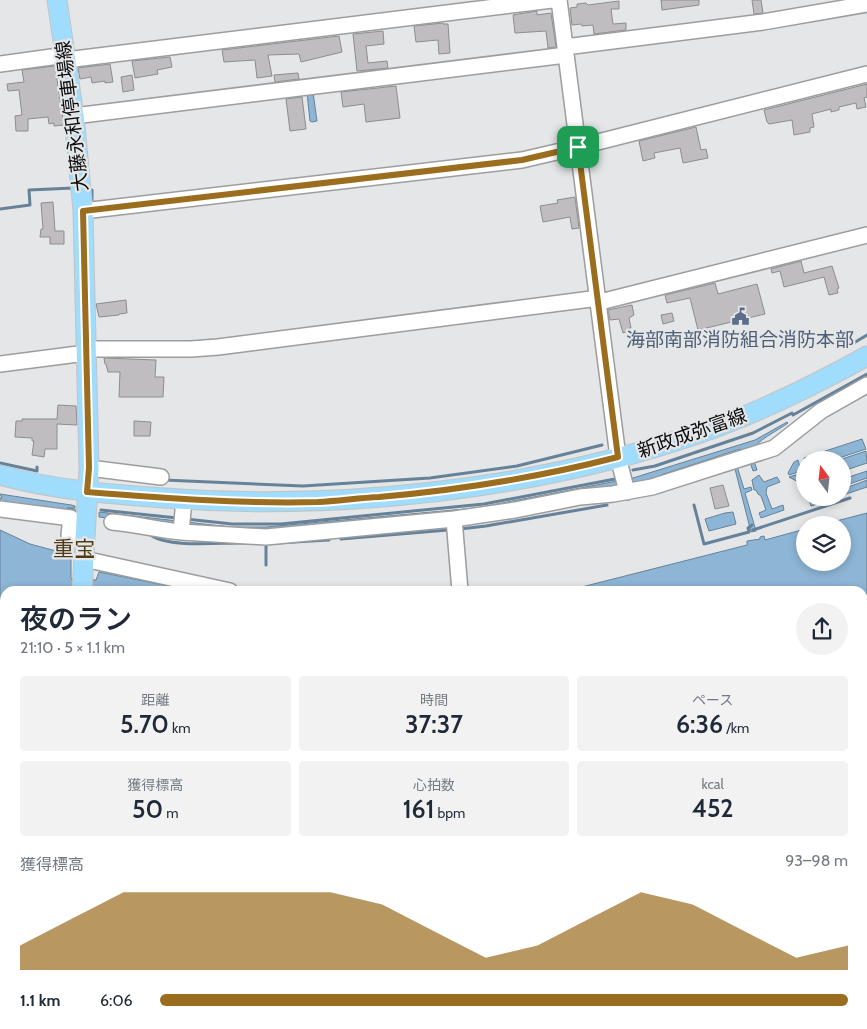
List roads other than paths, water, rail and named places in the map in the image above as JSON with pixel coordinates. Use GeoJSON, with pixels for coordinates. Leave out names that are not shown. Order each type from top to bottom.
{"type":"FeatureCollection","features":[{"type":"Feature","properties":{"kind":"main road","name":"大藤永和停車場線"},"geometry":{"type":"LineString","coordinates":[[57,0],[74,116],[83,211],[89,468],[82,586]]}},
{"type":"Feature","properties":{"kind":"main road","name":"新政成弥富線"},"geometry":{"type":"LineString","coordinates":[[0,475],[50,487],[87,492],[183,519],[228,502],[319,502],[490,484],[564,470],[618,457],[700,433],[800,392],[867,356]]}},
{"type":"Feature","properties":{"kind":"street"},"geometry":{"type":"LineString","coordinates":[[0,64],[66,58],[552,0]]}},
{"type":"Feature","properties":{"kind":"street"},"geometry":{"type":"LineString","coordinates":[[559,0],[618,457],[625,486]]}},
{"type":"Feature","properties":{"kind":"street"},"geometry":{"type":"LineString","coordinates":[[74,116],[565,51],[763,22],[867,4]]}},
{"type":"Feature","properties":{"kind":"street"},"geometry":{"type":"LineString","coordinates":[[83,211],[522,160],[867,74]]}},
{"type":"Feature","properties":{"kind":"street"},"geometry":{"type":"LineString","coordinates":[[0,364],[86,351],[218,347],[599,300],[867,234]]}},
{"type":"Feature","properties":{"kind":"street"},"geometry":{"type":"LineString","coordinates":[[112,522],[159,530],[183,519],[266,537],[454,519],[515,510],[625,486],[652,487],[774,448],[821,411],[867,385]]}},
{"type":"Feature","properties":{"kind":"street"},"geometry":{"type":"LineString","coordinates":[[89,468],[161,477]]}},
{"type":"Feature","properties":{"kind":"street"},"geometry":{"type":"LineString","coordinates":[[0,509],[71,518],[69,535],[85,535]]}},
{"type":"Feature","properties":{"kind":"street"},"geometry":{"type":"LineString","coordinates":[[454,519],[460,586]]}},
{"type":"Feature","properties":{"kind":"street"},"geometry":{"type":"LineString","coordinates":[[84,559],[207,586]]}},
{"type":"Feature","properties":{"kind":"water"},"geometry":{"type":"Polygon","coordinates":[[[313,92],[317,121],[312,122],[310,121],[307,93],[313,92]]]}},
{"type":"Feature","properties":{"kind":"water"},"geometry":{"type":"Polygon","coordinates":[[[787,422],[754,447],[751,452],[757,470],[753,471],[747,453],[740,449],[661,475],[733,453],[744,489],[751,487],[752,490],[745,493],[756,531],[751,532],[734,465],[659,480],[657,477],[631,485],[615,486],[490,511],[266,532],[187,527],[99,517],[99,512],[230,527],[266,527],[476,508],[633,478],[755,440],[787,422]]]}},
{"type":"Feature","properties":{"kind":"water"},"geometry":{"type":"Polygon","coordinates":[[[862,439],[866,449],[851,454],[851,451],[825,451],[862,439]]]}},
{"type":"Feature","properties":{"kind":"water"},"geometry":{"type":"Polygon","coordinates":[[[866,451],[867,463],[851,468],[851,456],[866,451]]]}},
{"type":"Feature","properties":{"kind":"water"},"geometry":{"type":"Polygon","coordinates":[[[796,461],[796,473],[789,475],[788,473],[796,461]]]}},
{"type":"Feature","properties":{"kind":"water"},"geometry":{"type":"Polygon","coordinates":[[[867,471],[867,478],[851,483],[851,476],[867,471]]]}},
{"type":"Feature","properties":{"kind":"water"},"geometry":{"type":"Polygon","coordinates":[[[759,475],[764,482],[777,477],[780,482],[767,487],[766,493],[772,509],[783,505],[784,510],[761,518],[759,513],[766,510],[761,496],[754,490],[752,480],[759,475]]]}},
{"type":"Feature","properties":{"kind":"water"},"geometry":{"type":"Polygon","coordinates":[[[796,475],[796,481],[789,477],[796,475]]]}},
{"type":"Feature","properties":{"kind":"water"},"geometry":{"type":"Polygon","coordinates":[[[867,480],[867,487],[851,492],[851,486],[867,480]]]}},
{"type":"Feature","properties":{"kind":"water"},"geometry":{"type":"Polygon","coordinates":[[[0,494],[75,506],[75,508],[67,508],[75,509],[75,513],[0,503],[0,498],[2,498],[0,494]]]}},
{"type":"Feature","properties":{"kind":"water"},"geometry":{"type":"Polygon","coordinates":[[[733,512],[736,524],[709,531],[705,519],[733,512]]]}},
{"type":"Feature","properties":{"kind":"water"},"geometry":{"type":"Polygon","coordinates":[[[867,513],[867,586],[586,586],[747,545],[747,541],[760,539],[760,537],[764,536],[765,540],[796,531],[796,571],[851,571],[851,517],[867,513]]]}},
{"type":"Feature","properties":{"kind":"water"},"geometry":{"type":"Polygon","coordinates":[[[0,530],[30,544],[71,555],[71,579],[96,580],[99,572],[168,586],[0,586],[0,530]]]}},
{"type":"Feature","properties":{"kind":"waterway"},"geometry":{"type":"LineString","coordinates":[[0,209],[30,205],[29,190],[73,188]]}},
{"type":"Feature","properties":{"kind":"waterway"},"geometry":{"type":"LineString","coordinates":[[89,190],[92,190],[92,206]]}},
{"type":"Feature","properties":{"kind":"waterway"},"geometry":{"type":"LineString","coordinates":[[852,344],[867,335]]}},
{"type":"Feature","properties":{"kind":"waterway"},"geometry":{"type":"LineString","coordinates":[[633,470],[655,466],[753,433],[792,413],[793,415],[867,374]]}},
{"type":"Feature","properties":{"kind":"waterway"},"geometry":{"type":"LineString","coordinates":[[164,480],[303,486],[430,478],[517,466],[602,445]]}},
{"type":"Feature","properties":{"kind":"waterway"},"geometry":{"type":"LineString","coordinates":[[0,463],[37,471],[37,467]]}},
{"type":"Feature","properties":{"kind":"waterway"},"geometry":{"type":"LineString","coordinates":[[186,519],[232,524],[281,524],[484,504],[615,479]]}},
{"type":"Feature","properties":{"kind":"waterway"},"geometry":{"type":"LineString","coordinates":[[460,529],[607,505]]}},
{"type":"Feature","properties":{"kind":"waterway"},"geometry":{"type":"LineString","coordinates":[[694,505],[704,544],[749,532],[748,528],[752,525]]}},
{"type":"Feature","properties":{"kind":"waterway"},"geometry":{"type":"LineString","coordinates":[[753,530],[826,506]]}},
{"type":"Feature","properties":{"kind":"waterway"},"geometry":{"type":"LineString","coordinates":[[101,510],[177,518]]}},
{"type":"Feature","properties":{"kind":"waterway"},"geometry":{"type":"LineString","coordinates":[[341,539],[448,530]]}},
{"type":"Feature","properties":{"kind":"waterway"},"geometry":{"type":"LineString","coordinates":[[149,534],[169,542],[196,544],[246,543]]}},
{"type":"Feature","properties":{"kind":"waterway"},"geometry":{"type":"LineString","coordinates":[[277,543],[329,540]]}},
{"type":"Feature","properties":{"kind":"waterway"},"geometry":{"type":"LineString","coordinates":[[266,544],[266,565]]}},
{"type":"Feature","properties":{"kind":"place","name":"海部南部消防組合消防本部"},"geometry":{"type":"Point","coordinates":[740,316]}},
{"type":"Feature","properties":{"kind":"district","name":"重宝"},"geometry":{"type":"Point","coordinates":[74,548]}}]}
